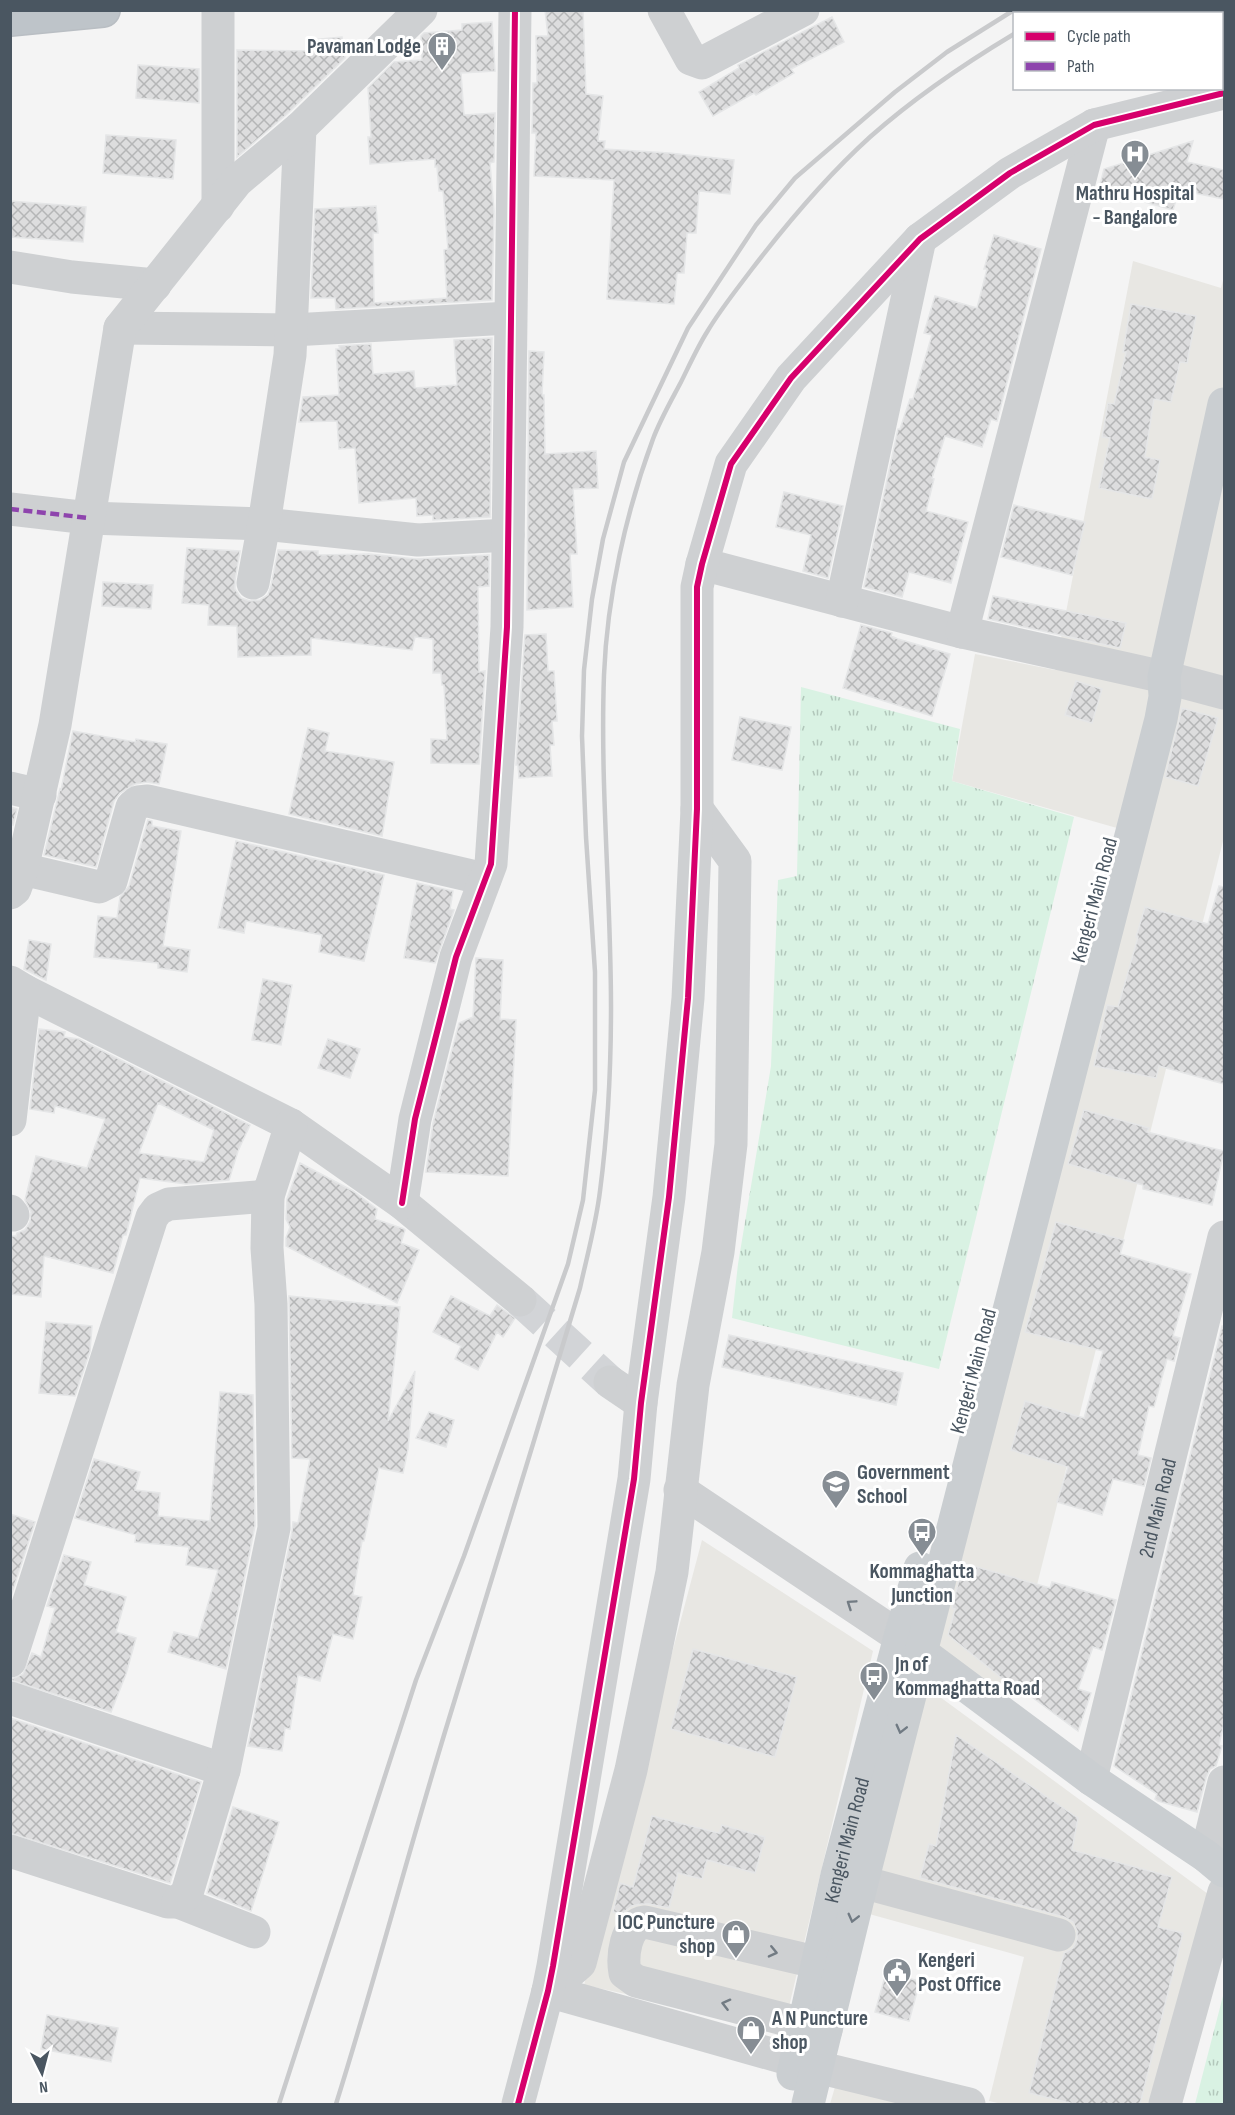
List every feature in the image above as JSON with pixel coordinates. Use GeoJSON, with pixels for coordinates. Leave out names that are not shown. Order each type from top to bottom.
{"type":"FeatureCollection","features":[{"type":"Feature","properties":{"kind":"highway"},"geometry":{"type":"LineString","coordinates":[[10,19],[103,10]]}},
{"type":"Feature","properties":{"kind":"main road","name":"Kengeri Main Road"},"geometry":{"type":"LineString","coordinates":[[829,1965],[862,1882],[910,1644],[925,1552],[1141,720],[1148,700],[1164,677],[1224,404]]}},
{"type":"Feature","properties":{"kind":"main road","name":"Kengeri Main Road"},"geometry":{"type":"LineString","coordinates":[[808,2104],[807,2064],[829,1965],[837,1875],[910,1644]]}},
{"type":"Feature","properties":{"kind":"main road"},"geometry":{"type":"LineString","coordinates":[[910,1644],[1091,1779],[1215,1863]]}},
{"type":"Feature","properties":{"kind":"main road","name":"Kengeri Main Road"},"geometry":{"type":"LineString","coordinates":[[785,2104],[807,2064]]}},
{"type":"Feature","properties":{"kind":"street"},"geometry":{"type":"LineString","coordinates":[[218,10],[218,206]]}},
{"type":"Feature","properties":{"kind":"street"},"geometry":{"type":"LineString","coordinates":[[421,10],[300,128],[237,181],[120,328],[55,725],[25,792],[16,881],[99,887],[111,881],[132,807],[138,802],[148,801],[485,879]]}},
{"type":"Feature","properties":{"kind":"street"},"geometry":{"type":"LineString","coordinates":[[402,1203],[415,1119],[453,968],[491,864],[507,627],[516,10]]}},
{"type":"Feature","properties":{"kind":"street"},"geometry":{"type":"LineString","coordinates":[[664,10],[691,59],[702,63],[803,10]]}},
{"type":"Feature","properties":{"kind":"street"},"geometry":{"type":"LineString","coordinates":[[518,2104],[548,1991],[632,1490],[641,1403],[669,1197],[687,1010],[697,809],[697,587],[731,464],[791,378],[920,239],[1010,173],[1094,125],[1224,93]]}},
{"type":"Feature","properties":{"kind":"street"},"geometry":{"type":"LineString","coordinates":[[962,632],[1094,125]]}},
{"type":"Feature","properties":{"kind":"street"},"geometry":{"type":"LineString","coordinates":[[253,583],[264,524],[292,330],[300,128]]}},
{"type":"Feature","properties":{"kind":"street"},"geometry":{"type":"LineString","coordinates":[[842,601],[920,239]]}},
{"type":"Feature","properties":{"kind":"street"},"geometry":{"type":"LineString","coordinates":[[10,267],[72,277],[155,285]]}},
{"type":"Feature","properties":{"kind":"street"},"geometry":{"type":"LineString","coordinates":[[120,328],[292,330],[510,318]]}},
{"type":"Feature","properties":{"kind":"street"},"geometry":{"type":"LineString","coordinates":[[10,509],[89,518],[264,524],[418,540],[508,535]]}},
{"type":"Feature","properties":{"kind":"street"},"geometry":{"type":"LineString","coordinates":[[702,564],[962,632],[1164,677],[1224,693]]}},
{"type":"Feature","properties":{"kind":"street"},"geometry":{"type":"LineString","coordinates":[[548,1991],[580,1963],[628,1782],[672,1572],[693,1385],[718,1252],[731,1144],[735,861],[697,809]]}},
{"type":"Feature","properties":{"kind":"street"},"geometry":{"type":"LineString","coordinates":[[10,1120],[18,987],[291,1125],[402,1203],[520,1300]]}},
{"type":"Feature","properties":{"kind":"street"},"geometry":{"type":"LineString","coordinates":[[178,1902],[187,1893],[224,1770],[274,1528],[271,1304],[267,1248],[268,1196],[291,1125]]}},
{"type":"Feature","properties":{"kind":"street"},"geometry":{"type":"LineString","coordinates":[[10,1661],[152,1217],[158,1209],[170,1204],[268,1196]]}},
{"type":"Feature","properties":{"kind":"street","name":"2nd Main Road"},"geometry":{"type":"LineString","coordinates":[[1091,1779],[1224,1237]]}},
{"type":"Feature","properties":{"kind":"street"},"geometry":{"type":"LineString","coordinates":[[610,1382],[641,1403]]}},
{"type":"Feature","properties":{"kind":"street"},"geometry":{"type":"LineString","coordinates":[[680,1490],[910,1644]]}},
{"type":"Feature","properties":{"kind":"street"},"geometry":{"type":"LineString","coordinates":[[10,1698],[224,1770]]}},
{"type":"Feature","properties":{"kind":"street"},"geometry":{"type":"LineString","coordinates":[[1215,1863],[1224,1782]]}},
{"type":"Feature","properties":{"kind":"street"},"geometry":{"type":"LineString","coordinates":[[10,1851],[168,1902],[178,1902],[254,1932]]}},
{"type":"Feature","properties":{"kind":"street"},"geometry":{"type":"LineString","coordinates":[[862,1882],[1059,1935]]}},
{"type":"Feature","properties":{"kind":"street"},"geometry":{"type":"LineString","coordinates":[[1165,2104],[1224,1892]]}},
{"type":"Feature","properties":{"kind":"street"},"geometry":{"type":"LineString","coordinates":[[815,2027],[636,1981],[625,1973],[625,1946],[633,1927],[639,1922],[645,1922],[829,1965]]}},
{"type":"Feature","properties":{"kind":"street"},"geometry":{"type":"LineString","coordinates":[[548,1991],[807,2064],[969,2104]]}},
{"type":"Feature","properties":{"kind":"shaded area"},"geometry":{"type":"Polygon","coordinates":[[[1133,261],[1221,288],[1224,277],[1224,837],[1007,1705],[934,1641],[1138,834],[952,781],[975,654],[1055,670],[1133,261]]]}},
{"type":"Feature","properties":{"kind":"shaded area"},"geometry":{"type":"Polygon","coordinates":[[[702,1540],[873,1651],[784,2028],[584,1985],[702,1540]]]}},
{"type":"Feature","properties":{"kind":"shaded area"},"geometry":{"type":"Polygon","coordinates":[[[921,1683],[1208,1894],[1153,2104],[1002,2104],[989,2101],[1024,1957],[862,1912],[921,1683]]]}},
{"type":"Feature","properties":{"kind":"shaded area"},"geometry":{"type":"Polygon","coordinates":[[[835,2087],[906,2104],[830,2104],[835,2087]]]}},
{"type":"Feature","properties":{"kind":"green space"},"geometry":{"type":"Polygon","coordinates":[[[801,687],[960,729],[952,781],[1074,817],[939,1369],[732,1318],[738,1264],[771,1066],[778,880],[797,876],[801,687]]]}},
{"type":"Feature","properties":{"kind":"green space"},"geometry":{"type":"Polygon","coordinates":[[[1224,1992],[1224,2104],[1195,2104],[1224,1992]]]}},
{"type":"Feature","properties":{"kind":"building"},"geometry":{"type":"Polygon","coordinates":[[[545,10],[583,10],[586,94],[603,96],[598,141],[605,141],[604,149],[734,160],[730,194],[699,191],[696,233],[687,233],[684,273],[677,273],[674,304],[607,299],[614,180],[534,176],[536,133],[532,133],[533,83],[537,83],[536,36],[548,36],[545,10]]]}},
{"type":"Feature","properties":{"kind":"building"},"geometry":{"type":"Polygon","coordinates":[[[832,17],[844,42],[791,69],[794,73],[756,95],[754,93],[713,116],[699,92],[739,68],[738,65],[832,17]]]}},
{"type":"Feature","properties":{"kind":"building"},"geometry":{"type":"Polygon","coordinates":[[[492,22],[495,71],[461,73],[464,115],[495,113],[494,162],[490,163],[494,211],[492,300],[336,309],[335,298],[311,298],[315,209],[376,206],[378,233],[373,233],[374,303],[447,298],[444,250],[448,249],[443,191],[439,191],[435,159],[370,164],[368,88],[394,62],[422,60],[421,36],[424,33],[462,30],[462,24],[492,22]]]}},
{"type":"Feature","properties":{"kind":"building"},"geometry":{"type":"Polygon","coordinates":[[[342,37],[345,58],[287,114],[237,157],[237,50],[311,51],[310,40],[342,37]]]}},
{"type":"Feature","properties":{"kind":"building"},"geometry":{"type":"Polygon","coordinates":[[[138,65],[199,69],[199,103],[136,98],[138,65]]]}},
{"type":"Feature","properties":{"kind":"building"},"geometry":{"type":"Polygon","coordinates":[[[106,135],[176,140],[173,179],[103,173],[106,135]]]}},
{"type":"Feature","properties":{"kind":"building"},"geometry":{"type":"Polygon","coordinates":[[[1193,141],[1187,162],[1224,170],[1224,199],[1179,190],[1173,210],[1099,189],[1104,169],[1193,141]]]}},
{"type":"Feature","properties":{"kind":"building"},"geometry":{"type":"Polygon","coordinates":[[[10,201],[86,207],[83,242],[10,237],[10,201]]]}},
{"type":"Feature","properties":{"kind":"building"},"geometry":{"type":"Polygon","coordinates":[[[994,235],[1041,249],[997,421],[991,419],[982,447],[945,436],[932,478],[934,479],[926,511],[968,522],[951,583],[909,572],[902,597],[864,587],[898,429],[900,429],[910,399],[913,399],[932,335],[924,333],[935,296],[977,308],[987,269],[984,269],[994,235]]]}},
{"type":"Feature","properties":{"kind":"building"},"geometry":{"type":"Polygon","coordinates":[[[1131,304],[1196,316],[1187,363],[1180,362],[1171,402],[1154,399],[1145,457],[1160,460],[1152,499],[1099,488],[1110,438],[1102,437],[1108,403],[1114,404],[1126,352],[1123,352],[1131,304]]]}},
{"type":"Feature","properties":{"kind":"building"},"geometry":{"type":"Polygon","coordinates":[[[492,338],[490,517],[433,520],[433,515],[417,516],[416,498],[359,503],[355,448],[339,449],[337,421],[299,422],[303,397],[339,395],[336,349],[340,349],[339,346],[371,344],[373,374],[414,371],[415,388],[457,385],[454,340],[492,338]]]}},
{"type":"Feature","properties":{"kind":"building"},"geometry":{"type":"Polygon","coordinates":[[[529,351],[544,352],[542,395],[544,395],[545,454],[596,451],[598,488],[573,489],[577,554],[570,554],[573,607],[527,610],[529,351]]]}},
{"type":"Feature","properties":{"kind":"building"},"geometry":{"type":"Polygon","coordinates":[[[784,492],[843,506],[828,578],[803,571],[811,535],[776,527],[784,492]]]}},
{"type":"Feature","properties":{"kind":"building"},"geometry":{"type":"Polygon","coordinates":[[[1014,505],[1085,522],[1072,575],[1001,557],[1014,505]]]}},
{"type":"Feature","properties":{"kind":"building"},"geometry":{"type":"Polygon","coordinates":[[[187,548],[240,551],[235,589],[241,598],[250,601],[260,600],[268,595],[278,550],[318,551],[318,555],[369,554],[416,559],[489,555],[489,586],[478,587],[479,672],[485,671],[479,764],[431,763],[431,739],[447,740],[444,685],[442,685],[441,673],[433,673],[433,639],[415,637],[412,650],[311,638],[311,655],[238,657],[237,626],[208,625],[209,605],[182,603],[187,548]]]}},
{"type":"Feature","properties":{"kind":"building"},"geometry":{"type":"Polygon","coordinates":[[[103,582],[153,585],[151,609],[102,606],[103,582]]]}},
{"type":"Feature","properties":{"kind":"building"},"geometry":{"type":"Polygon","coordinates":[[[993,596],[1126,623],[1120,648],[988,619],[993,596]]]}},
{"type":"Feature","properties":{"kind":"building"},"geometry":{"type":"Polygon","coordinates":[[[861,625],[892,633],[891,636],[898,639],[950,654],[932,716],[843,688],[861,625]]]}},
{"type":"Feature","properties":{"kind":"building"},"geometry":{"type":"Polygon","coordinates":[[[546,634],[548,671],[554,671],[557,721],[552,721],[554,745],[550,745],[552,776],[519,778],[518,765],[516,765],[525,635],[546,634]]]}},
{"type":"Feature","properties":{"kind":"building"},"geometry":{"type":"Polygon","coordinates":[[[1076,681],[1102,689],[1092,723],[1065,715],[1076,681]]]}},
{"type":"Feature","properties":{"kind":"building"},"geometry":{"type":"Polygon","coordinates":[[[1182,708],[1218,718],[1198,786],[1165,777],[1182,708]]]}},
{"type":"Feature","properties":{"kind":"building"},"geometry":{"type":"Polygon","coordinates":[[[740,717],[791,727],[782,770],[732,760],[740,717]]]}},
{"type":"Feature","properties":{"kind":"building"},"geometry":{"type":"Polygon","coordinates":[[[308,728],[329,733],[325,751],[394,762],[382,836],[289,814],[308,728]]]}},
{"type":"Feature","properties":{"kind":"building"},"geometry":{"type":"Polygon","coordinates":[[[73,731],[135,742],[136,739],[167,744],[159,784],[147,782],[135,784],[120,793],[114,801],[96,867],[44,855],[73,731]]]}},
{"type":"Feature","properties":{"kind":"building"},"geometry":{"type":"Polygon","coordinates":[[[10,807],[17,809],[13,825],[10,824],[10,807]]]}},
{"type":"Feature","properties":{"kind":"building"},"geometry":{"type":"Polygon","coordinates":[[[148,820],[152,821],[152,826],[181,831],[163,946],[190,950],[187,972],[158,968],[158,963],[94,957],[98,916],[117,918],[120,897],[129,886],[148,820]]]}},
{"type":"Feature","properties":{"kind":"building"},"geometry":{"type":"Polygon","coordinates":[[[236,841],[384,875],[364,961],[319,952],[322,935],[246,921],[244,933],[218,928],[236,841]]]}},
{"type":"Feature","properties":{"kind":"building"},"geometry":{"type":"Polygon","coordinates":[[[417,883],[453,891],[450,909],[454,910],[435,963],[404,958],[417,883]]]}},
{"type":"Feature","properties":{"kind":"building"},"geometry":{"type":"Polygon","coordinates":[[[1219,886],[1224,887],[1224,1084],[1159,1066],[1156,1078],[1094,1066],[1107,1005],[1118,1007],[1145,907],[1208,924],[1219,886]]]}},
{"type":"Feature","properties":{"kind":"building"},"geometry":{"type":"Polygon","coordinates":[[[29,940],[51,944],[46,980],[24,969],[29,940]]]}},
{"type":"Feature","properties":{"kind":"building"},"geometry":{"type":"Polygon","coordinates":[[[476,958],[503,960],[500,1019],[516,1020],[508,1176],[426,1172],[433,1123],[459,1023],[473,1017],[476,958]]]}},
{"type":"Feature","properties":{"kind":"building"},"geometry":{"type":"Polygon","coordinates":[[[263,979],[292,985],[281,1045],[252,1040],[263,979]]]}},
{"type":"Feature","properties":{"kind":"building"},"geometry":{"type":"Polygon","coordinates":[[[39,1029],[65,1032],[64,1037],[79,1039],[250,1125],[238,1151],[229,1180],[186,1184],[140,1178],[126,1235],[123,1235],[113,1273],[44,1256],[41,1297],[10,1294],[10,1236],[16,1236],[17,1233],[25,1230],[30,1222],[31,1212],[25,1200],[36,1156],[87,1168],[105,1119],[55,1106],[54,1113],[30,1109],[39,1029]],[[158,1103],[139,1153],[204,1162],[214,1130],[158,1103]]]}},
{"type":"Feature","properties":{"kind":"building"},"geometry":{"type":"Polygon","coordinates":[[[328,1039],[360,1049],[350,1078],[318,1068],[328,1039]]]}},
{"type":"Feature","properties":{"kind":"building"},"geometry":{"type":"Polygon","coordinates":[[[1084,1110],[1149,1128],[1147,1132],[1224,1151],[1212,1205],[1143,1189],[1143,1185],[1068,1164],[1084,1110]]]}},
{"type":"Feature","properties":{"kind":"building"},"geometry":{"type":"Polygon","coordinates":[[[300,1163],[353,1191],[377,1209],[375,1219],[405,1230],[401,1243],[419,1250],[397,1303],[286,1246],[290,1227],[286,1219],[287,1199],[300,1163]]]}},
{"type":"Feature","properties":{"kind":"building"},"geometry":{"type":"Polygon","coordinates":[[[1056,1222],[1124,1240],[1120,1254],[1191,1274],[1173,1336],[1180,1338],[1174,1361],[1167,1359],[1154,1407],[1149,1406],[1138,1455],[1151,1458],[1144,1486],[1113,1479],[1102,1515],[1057,1502],[1068,1467],[1011,1450],[1025,1401],[1084,1418],[1103,1351],[1025,1332],[1056,1222]]]}},
{"type":"Feature","properties":{"kind":"building"},"geometry":{"type":"Polygon","coordinates":[[[289,1296],[400,1307],[388,1421],[415,1371],[408,1449],[403,1473],[379,1468],[364,1541],[362,1541],[353,1595],[362,1597],[353,1639],[333,1634],[320,1681],[298,1675],[290,1729],[285,1728],[282,1751],[248,1746],[293,1522],[298,1523],[310,1459],[292,1458],[289,1296]]]}},
{"type":"Feature","properties":{"kind":"building"},"geometry":{"type":"Polygon","coordinates":[[[451,1296],[490,1316],[497,1305],[515,1318],[503,1337],[497,1332],[478,1370],[455,1359],[461,1346],[433,1332],[451,1296]]]}},
{"type":"Feature","properties":{"kind":"building"},"geometry":{"type":"Polygon","coordinates":[[[46,1322],[92,1326],[90,1351],[75,1396],[39,1393],[46,1322]]]}},
{"type":"Feature","properties":{"kind":"building"},"geometry":{"type":"Polygon","coordinates":[[[1222,1326],[1224,1326],[1224,1723],[1219,1745],[1222,1746],[1216,1766],[1210,1769],[1206,1778],[1197,1812],[1158,1801],[1155,1799],[1157,1794],[1114,1766],[1222,1326]]]}},
{"type":"Feature","properties":{"kind":"building"},"geometry":{"type":"Polygon","coordinates":[[[729,1335],[903,1373],[896,1405],[722,1367],[729,1335]]]}},
{"type":"Feature","properties":{"kind":"building"},"geometry":{"type":"Polygon","coordinates":[[[220,1392],[253,1395],[255,1526],[226,1669],[168,1652],[174,1632],[198,1638],[218,1570],[186,1565],[189,1547],[135,1542],[136,1535],[75,1518],[94,1459],[140,1472],[135,1490],[160,1493],[158,1516],[210,1521],[220,1392]]]}},
{"type":"Feature","properties":{"kind":"building"},"geometry":{"type":"Polygon","coordinates":[[[429,1412],[454,1420],[446,1447],[416,1438],[429,1412]]]}},
{"type":"Feature","properties":{"kind":"building"},"geometry":{"type":"Polygon","coordinates":[[[10,1514],[35,1522],[11,1596],[10,1595],[10,1514]]]}},
{"type":"Feature","properties":{"kind":"building"},"geometry":{"type":"Polygon","coordinates":[[[64,1555],[91,1562],[84,1585],[126,1597],[116,1632],[136,1638],[126,1674],[111,1712],[10,1680],[23,1674],[32,1653],[41,1657],[55,1608],[47,1606],[64,1555]]]}},
{"type":"Feature","properties":{"kind":"building"},"geometry":{"type":"Polygon","coordinates":[[[963,1563],[1050,1588],[1052,1582],[1116,1600],[1102,1650],[1093,1647],[1078,1689],[1091,1693],[1078,1731],[1010,1681],[1009,1684],[948,1635],[963,1563]]]}},
{"type":"Feature","properties":{"kind":"building"},"geometry":{"type":"Polygon","coordinates":[[[693,1649],[797,1677],[775,1757],[671,1729],[693,1649]]]}},
{"type":"Feature","properties":{"kind":"building"},"geometry":{"type":"Polygon","coordinates":[[[10,1718],[201,1782],[170,1883],[10,1833],[10,1718]]]}},
{"type":"Feature","properties":{"kind":"building"},"geometry":{"type":"Polygon","coordinates":[[[956,1735],[1078,1818],[1072,1850],[1172,1877],[1158,1927],[1183,1933],[1140,2104],[1074,2104],[1029,2093],[1064,1953],[1073,1948],[1077,1939],[1077,1931],[1073,1922],[1064,1917],[920,1878],[929,1844],[936,1846],[956,1735]]]}},
{"type":"Feature","properties":{"kind":"building"},"geometry":{"type":"Polygon","coordinates":[[[233,1807],[279,1822],[251,1911],[207,1893],[233,1807]]]}},
{"type":"Feature","properties":{"kind":"building"},"geometry":{"type":"Polygon","coordinates":[[[652,1816],[719,1833],[722,1825],[765,1837],[755,1873],[707,1860],[702,1879],[678,1873],[669,1908],[640,1904],[632,1906],[621,1914],[613,1912],[620,1883],[633,1887],[652,1816]]]}},
{"type":"Feature","properties":{"kind":"building","name":"Kengeri Post Office"},"geometry":{"type":"Polygon","coordinates":[[[886,1973],[920,1981],[909,2021],[875,2012],[886,1973]]]}},
{"type":"Feature","properties":{"kind":"building"},"geometry":{"type":"Polygon","coordinates":[[[47,2015],[118,2028],[111,2062],[41,2049],[47,2015]]]}},
{"type":"Feature","properties":{"kind":"tunnel"},"geometry":{"type":"LineString","coordinates":[[520,1300],[610,1382]]}},
{"type":"Feature","properties":{"kind":"railway"},"geometry":{"type":"LineString","coordinates":[[279,2104],[416,1680],[464,1556],[568,1264],[583,1200],[595,1090],[595,972],[582,736],[584,670],[592,599],[603,539],[624,462],[688,328],[756,225],[795,178],[895,92],[947,52],[1014,10]]}},
{"type":"Feature","properties":{"kind":"railway"},"geometry":{"type":"LineString","coordinates":[[336,2104],[580,1288],[596,1216],[607,1122],[611,1030],[611,965],[603,758],[604,675],[614,585],[626,525],[643,467],[659,425],[707,332],[766,251],[794,217],[838,167],[870,137],[940,82],[1013,35]]}},
{"type":"Feature","properties":{"kind":"marked path"},"geometry":{"type":"LineString","coordinates":[[10,509],[89,518]]}},
{"type":"Feature","properties":{"kind":"cycle path"},"geometry":{"type":"LineString","coordinates":[[402,1203],[415,1119],[456,957],[491,864],[507,627],[515,10]]}},
{"type":"Feature","properties":{"kind":"cycle path"},"geometry":{"type":"LineString","coordinates":[[518,2104],[553,1966],[634,1479],[641,1403],[669,1197],[688,998],[697,809],[697,587],[731,464],[791,378],[920,239],[1010,173],[1094,125],[1224,93]]}},
{"type":"Feature","properties":{"kind":"place","name":"Pavaman Lodge"},"geometry":{"type":"Point","coordinates":[442,72]}},
{"type":"Feature","properties":{"kind":"place","name":"Mathru Hospital - Bangalore"},"geometry":{"type":"Point","coordinates":[1135,180]}},
{"type":"Feature","properties":{"kind":"place","name":"Government School"},"geometry":{"type":"Point","coordinates":[836,1510]}},
{"type":"Feature","properties":{"kind":"place","name":"Kommaghatta Junction"},"geometry":{"type":"Point","coordinates":[922,1558]}},
{"type":"Feature","properties":{"kind":"place","name":"Jn of Kommaghatta Road"},"geometry":{"type":"Point","coordinates":[874,1702]}},
{"type":"Feature","properties":{"kind":"place","name":"IOC Puncture shop"},"geometry":{"type":"Point","coordinates":[736,1960]}},
{"type":"Feature","properties":{"kind":"place","name":"Kengeri Post Office"},"geometry":{"type":"Point","coordinates":[897,1998]}},
{"type":"Feature","properties":{"kind":"place","name":"A N Puncture shop"},"geometry":{"type":"Point","coordinates":[751,2056]}}]}
